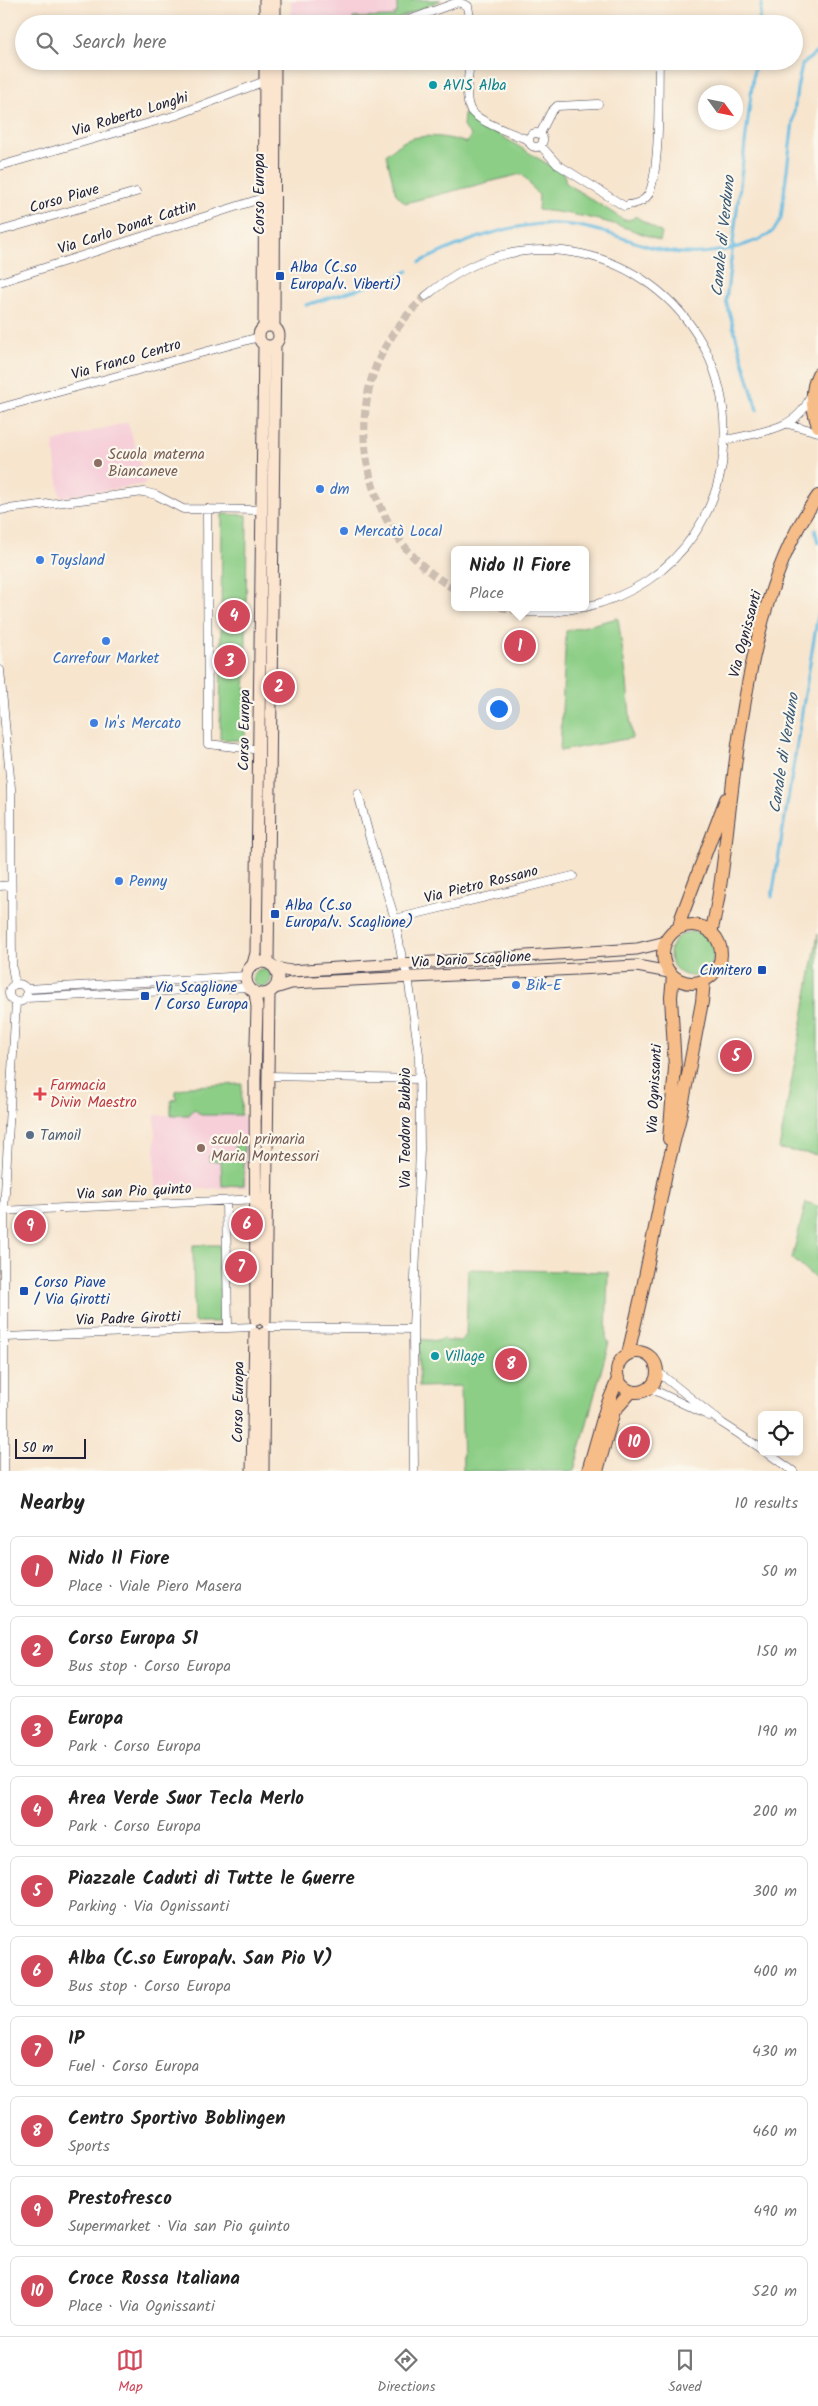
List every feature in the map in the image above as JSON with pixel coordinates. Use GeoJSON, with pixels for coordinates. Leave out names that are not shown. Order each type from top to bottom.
{"type":"FeatureCollection","features":[{"type":"Feature","properties":{"kind":"main road"},"geometry":{"type":"LineString","coordinates":[[265,0],[265,15]]}},
{"type":"Feature","properties":{"kind":"main road"},"geometry":{"type":"LineString","coordinates":[[275,0],[275,15]]}},
{"type":"Feature","properties":{"kind":"main road"},"geometry":{"type":"LineString","coordinates":[[265,70],[264,198],[267,336]]}},
{"type":"Feature","properties":{"kind":"main road","name":"Corso Europa"},"geometry":{"type":"LineString","coordinates":[[253,964],[256,954],[261,510],[275,70]]}},
{"type":"Feature","properties":{"kind":"main road","name":"Corso Europa"},"geometry":{"type":"LineString","coordinates":[[260,1199],[272,990],[279,978],[272,965],[267,336]]}},
{"type":"Feature","properties":{"kind":"main road"},"geometry":{"type":"LineString","coordinates":[[818,374],[813,388],[812,402],[818,426]]}},
{"type":"Feature","properties":{"kind":"main road","name":"Via Ognissanti"},"geometry":{"type":"LineString","coordinates":[[711,933],[718,905],[733,778],[751,670],[767,607],[785,558],[815,500],[818,486]]}},
{"type":"Feature","properties":{"kind":"main road","name":"Via Ognissanti"},"geometry":{"type":"LineString","coordinates":[[680,928],[681,918],[733,778]]}},
{"type":"Feature","properties":{"kind":"main road"},"geometry":{"type":"LineString","coordinates":[[696,926],[711,933],[719,944],[719,965],[704,980],[688,983],[671,974],[663,957],[666,942],[680,928],[696,926]]}},
{"type":"Feature","properties":{"kind":"main road","name":"Via Dario Scaglione"},"geometry":{"type":"LineString","coordinates":[[253,964],[272,965],[290,971],[637,949],[666,942]]}},
{"type":"Feature","properties":{"kind":"main road"},"geometry":{"type":"LineString","coordinates":[[250,985],[253,964]]}},
{"type":"Feature","properties":{"kind":"main road","name":"Via Dario Scaglione"},"geometry":{"type":"LineString","coordinates":[[250,985],[272,990],[291,983],[637,966],[671,974]]}},
{"type":"Feature","properties":{"kind":"main road","name":"Via Ognissanti"},"geometry":{"type":"LineString","coordinates":[[666,1173],[675,1068],[671,974]]}},
{"type":"Feature","properties":{"kind":"main road","name":"Via Ognissanti"},"geometry":{"type":"LineString","coordinates":[[628,1354],[642,1297],[666,1173],[682,1109],[704,980]]}},
{"type":"Feature","properties":{"kind":"main road","name":"Corso Europa"},"geometry":{"type":"LineString","coordinates":[[250,985],[258,1007],[263,1471]]}},
{"type":"Feature","properties":{"kind":"main road","name":"Via Ognissanti"},"geometry":{"type":"LineString","coordinates":[[642,1297],[642,1352]]}},
{"type":"Feature","properties":{"kind":"main road","name":"Corso Europa"},"geometry":{"type":"LineString","coordinates":[[252,1471],[260,1327]]}},
{"type":"Feature","properties":{"kind":"main road"},"geometry":{"type":"LineString","coordinates":[[642,1352],[653,1359],[658,1372],[657,1378],[650,1388],[644,1391],[631,1392],[621,1385],[618,1379],[617,1368],[623,1357],[628,1354],[642,1352]]}},
{"type":"Feature","properties":{"kind":"main road"},"geometry":{"type":"LineString","coordinates":[[588,1471],[606,1408],[618,1379]]}},
{"type":"Feature","properties":{"kind":"main road"},"geometry":{"type":"LineString","coordinates":[[597,1471],[614,1411],[631,1392]]}},
{"type":"Feature","properties":{"kind":"street"},"geometry":{"type":"LineString","coordinates":[[421,15],[454,2],[468,6],[470,15]]}},
{"type":"Feature","properties":{"kind":"street"},"geometry":{"type":"LineString","coordinates":[[470,70],[468,102],[471,112],[482,119],[529,140],[534,148],[541,146],[544,140],[540,134]]}},
{"type":"Feature","properties":{"kind":"street"},"geometry":{"type":"LineString","coordinates":[[541,146],[557,164],[624,206],[644,200],[648,195],[656,173],[659,70]]}},
{"type":"Feature","properties":{"kind":"street","name":"Via Roberto Longhi"},"geometry":{"type":"LineString","coordinates":[[0,166],[177,115],[265,81]]}},
{"type":"Feature","properties":{"kind":"street"},"geometry":{"type":"LineString","coordinates":[[540,134],[551,112],[557,106],[598,104]]}},
{"type":"Feature","properties":{"kind":"street"},"geometry":{"type":"LineString","coordinates":[[529,140],[532,134],[540,134]]}},
{"type":"Feature","properties":{"kind":"street","name":"Corso Piave"},"geometry":{"type":"LineString","coordinates":[[0,231],[136,192]]}},
{"type":"Feature","properties":{"kind":"street","name":"Via Carlo Donat Cattin"},"geometry":{"type":"LineString","coordinates":[[0,282],[264,198]]}},
{"type":"Feature","properties":{"kind":"street"},"geometry":{"type":"LineString","coordinates":[[426,296],[446,279],[486,260],[525,251],[566,252],[610,263],[652,284],[678,308],[699,336],[714,368],[723,403],[726,440],[725,455],[717,490],[703,521],[688,543],[662,570],[640,586],[605,602],[589,606]]}},
{"type":"Feature","properties":{"kind":"street","name":"Via Franco Centro"},"geometry":{"type":"LineString","coordinates":[[0,408],[267,336]]}},
{"type":"Feature","properties":{"kind":"street"},"geometry":{"type":"LineString","coordinates":[[726,440],[788,424],[803,412],[813,388]]}},
{"type":"Feature","properties":{"kind":"street"},"geometry":{"type":"LineString","coordinates":[[788,424],[818,432]]}},
{"type":"Feature","properties":{"kind":"street"},"geometry":{"type":"LineString","coordinates":[[0,510],[144,492],[156,495],[183,509],[261,510]]}},
{"type":"Feature","properties":{"kind":"street","name":"Corso Europa"},"geometry":{"type":"LineString","coordinates":[[207,509],[208,744],[254,749]]}},
{"type":"Feature","properties":{"kind":"street"},"geometry":{"type":"LineString","coordinates":[[526,612],[560,611]]}},
{"type":"Feature","properties":{"kind":"street"},"geometry":{"type":"LineString","coordinates":[[0,670],[3,723],[12,788],[12,966],[15,984]]}},
{"type":"Feature","properties":{"kind":"street","name":"Via Teodoro Bubbio"},"geometry":{"type":"LineString","coordinates":[[358,793],[370,839],[396,919],[403,964],[408,977],[420,1079],[413,1328],[414,1471]]}},
{"type":"Feature","properties":{"kind":"street","name":"Via Pietro Rossano"},"geometry":{"type":"LineString","coordinates":[[396,919],[573,876]]}},
{"type":"Feature","properties":{"kind":"street"},"geometry":{"type":"LineString","coordinates":[[0,886],[11,885]]}},
{"type":"Feature","properties":{"kind":"street"},"geometry":{"type":"LineString","coordinates":[[16,1002],[11,999],[9,994],[10,988],[15,984],[20,984],[27,988],[250,985]]}},
{"type":"Feature","properties":{"kind":"street"},"geometry":{"type":"LineString","coordinates":[[16,1002],[26,998],[250,985]]}},
{"type":"Feature","properties":{"kind":"street"},"geometry":{"type":"LineString","coordinates":[[26,998],[27,988]]}},
{"type":"Feature","properties":{"kind":"street"},"geometry":{"type":"LineString","coordinates":[[2,1470],[4,1338],[2,1324],[2,1210],[9,1129],[16,1002]]}},
{"type":"Feature","properties":{"kind":"street"},"geometry":{"type":"LineString","coordinates":[[268,1076],[420,1079]]}},
{"type":"Feature","properties":{"kind":"street"},"geometry":{"type":"LineString","coordinates":[[0,1129],[9,1129]]}},
{"type":"Feature","properties":{"kind":"street","name":"Via san Pio quinto"},"geometry":{"type":"LineString","coordinates":[[2,1210],[260,1199]]}},
{"type":"Feature","properties":{"kind":"street"},"geometry":{"type":"LineString","coordinates":[[226,1201],[228,1328]]}},
{"type":"Feature","properties":{"kind":"street","name":"Via Padre Girotti"},"geometry":{"type":"LineString","coordinates":[[4,1338],[260,1327],[413,1328]]}},
{"type":"Feature","properties":{"kind":"street"},"geometry":{"type":"LineString","coordinates":[[658,1372],[758,1447]]}},
{"type":"Feature","properties":{"kind":"street"},"geometry":{"type":"LineString","coordinates":[[650,1388],[722,1422]]}},
{"type":"Feature","properties":{"kind":"street"},"geometry":{"type":"LineString","coordinates":[[772,1456],[793,1471]]}},
{"type":"Feature","properties":{"kind":"shaded area"},"geometry":{"type":"Polygon","coordinates":[[[291,0],[441,0],[407,15],[291,15],[291,0]]]}},
{"type":"Feature","properties":{"kind":"shaded area","name":"Scuola materna Biancaneve"},"geometry":{"type":"Polygon","coordinates":[[[128,422],[146,484],[60,497],[53,442],[128,422]]]}},
{"type":"Feature","properties":{"kind":"shaded area","name":"scuola primaria Maria Montessori"},"geometry":{"type":"Polygon","coordinates":[[[194,1109],[201,1115],[241,1115],[247,1122],[246,1187],[155,1191],[155,1115],[189,1115],[194,1109]]]}},
{"type":"Feature","properties":{"kind":"green space"},"geometry":{"type":"Polygon","coordinates":[[[397,0],[441,0],[407,15],[394,15],[397,13],[397,0]]]}},
{"type":"Feature","properties":{"kind":"green space"},"geometry":{"type":"Polygon","coordinates":[[[464,113],[564,174],[566,183],[624,220],[633,219],[635,216],[662,233],[660,241],[600,220],[538,210],[539,195],[521,174],[405,203],[396,194],[386,154],[403,142],[418,137],[444,137],[467,143],[471,135],[463,127],[464,113]]]}},
{"type":"Feature","properties":{"kind":"green space"},"geometry":{"type":"Polygon","coordinates":[[[222,514],[247,515],[245,741],[220,739],[222,514]]]}},
{"type":"Feature","properties":{"kind":"green space"},"geometry":{"type":"Polygon","coordinates":[[[618,618],[627,682],[632,738],[560,751],[566,631],[618,618]]]}},
{"type":"Feature","properties":{"kind":"green space"},"geometry":{"type":"Polygon","coordinates":[[[692,932],[704,936],[710,942],[714,954],[710,966],[704,972],[692,976],[680,972],[674,966],[670,954],[674,942],[680,936],[692,932]]]}},
{"type":"Feature","properties":{"kind":"green space"},"geometry":{"type":"Polygon","coordinates":[[[818,934],[818,1155],[779,1149],[818,934]]]}},
{"type":"Feature","properties":{"kind":"green space"},"geometry":{"type":"Polygon","coordinates":[[[258,969],[266,969],[271,974],[269,985],[258,987],[253,982],[253,974],[258,969]]]}},
{"type":"Feature","properties":{"kind":"green space"},"geometry":{"type":"Polygon","coordinates":[[[242,1084],[241,1115],[201,1115],[194,1109],[189,1115],[171,1115],[171,1100],[176,1099],[176,1091],[189,1086],[242,1084]]]}},
{"type":"Feature","properties":{"kind":"green space"},"geometry":{"type":"Polygon","coordinates":[[[235,1142],[244,1142],[244,1185],[222,1186],[221,1161],[209,1161],[209,1156],[235,1156],[235,1142]]]}},
{"type":"Feature","properties":{"kind":"green space"},"geometry":{"type":"Polygon","coordinates":[[[806,1202],[818,1206],[818,1281],[792,1258],[806,1202]]]}},
{"type":"Feature","properties":{"kind":"green space"},"geometry":{"type":"Polygon","coordinates":[[[193,1245],[220,1245],[220,1322],[194,1322],[193,1245]]]}},
{"type":"Feature","properties":{"kind":"green space"},"geometry":{"type":"Polygon","coordinates":[[[468,1269],[608,1272],[606,1338],[609,1342],[574,1471],[463,1471],[461,1386],[419,1387],[419,1339],[438,1341],[443,1338],[446,1341],[461,1341],[466,1335],[468,1269]]]}},
{"type":"Feature","properties":{"kind":"waterway","name":"Canale di Verduno"},"geometry":{"type":"LineString","coordinates":[[760,15],[762,0]]}},
{"type":"Feature","properties":{"kind":"waterway"},"geometry":{"type":"LineString","coordinates":[[803,64],[818,51]]}},
{"type":"Feature","properties":{"kind":"waterway","name":"Canale di Verduno"},"geometry":{"type":"LineString","coordinates":[[754,70],[726,301],[757,410]]}},
{"type":"Feature","properties":{"kind":"waterway"},"geometry":{"type":"LineString","coordinates":[[420,262],[452,247],[487,235],[522,226],[540,224],[584,227],[661,250],[682,253],[705,253],[727,250],[764,237],[775,229],[781,218],[801,70]]}},
{"type":"Feature","properties":{"kind":"waterway"},"geometry":{"type":"LineString","coordinates":[[306,305],[391,279],[408,271]]}},
{"type":"Feature","properties":{"kind":"waterway","name":"Canale di Verduno"},"geometry":{"type":"LineString","coordinates":[[815,530],[818,543]]}},
{"type":"Feature","properties":{"kind":"waterway","name":"Canale di Verduno"},"geometry":{"type":"LineString","coordinates":[[772,897],[818,614]]}},
{"type":"Feature","properties":{"kind":"tunnel"},"geometry":{"type":"LineString","coordinates":[[426,296],[399,325],[385,348],[374,372],[365,415],[365,444],[369,474],[378,502],[392,528],[409,552],[430,572],[451,586]]}},
{"type":"Feature","properties":{"kind":"tunnel"},"geometry":{"type":"LineString","coordinates":[[521,611],[526,612]]}},
{"type":"Feature","properties":{"kind":"place","name":"AVIS Alba"},"geometry":{"type":"Point","coordinates":[433,85]}},
{"type":"Feature","properties":{"kind":"place","name":"Alba (C.so Europa/v. Viberti)"},"geometry":{"type":"Point","coordinates":[280,276]}},
{"type":"Feature","properties":{"kind":"place","name":"Scuola materna Biancaneve"},"geometry":{"type":"Point","coordinates":[98,463]}},
{"type":"Feature","properties":{"kind":"place","name":"dm"},"geometry":{"type":"Point","coordinates":[320,489]}},
{"type":"Feature","properties":{"kind":"place","name":"Mercatò Local"},"geometry":{"type":"Point","coordinates":[344,531]}},
{"type":"Feature","properties":{"kind":"place","name":"Toysland"},"geometry":{"type":"Point","coordinates":[40,560]}},
{"type":"Feature","properties":{"kind":"place","name":"Area Verde Suor Tecla Merlo"},"geometry":{"type":"Point","coordinates":[234,616]}},
{"type":"Feature","properties":{"kind":"place","name":"Carrefour Market"},"geometry":{"type":"Point","coordinates":[106,641]}},
{"type":"Feature","properties":{"kind":"place","name":"Nido Il Fiore"},"geometry":{"type":"Point","coordinates":[520,646]}},
{"type":"Feature","properties":{"kind":"place","name":"Europa"},"geometry":{"type":"Point","coordinates":[230,661]}},
{"type":"Feature","properties":{"kind":"place","name":"Corso Europa 51"},"geometry":{"type":"Point","coordinates":[279,687]}},
{"type":"Feature","properties":{"kind":"place","name":"In's Mercato"},"geometry":{"type":"Point","coordinates":[94,723]}},
{"type":"Feature","properties":{"kind":"place","name":"Penny"},"geometry":{"type":"Point","coordinates":[119,881]}},
{"type":"Feature","properties":{"kind":"place","name":"Alba (C.so Europa/v. Scaglione)"},"geometry":{"type":"Point","coordinates":[275,914]}},
{"type":"Feature","properties":{"kind":"place","name":"Cimitero"},"geometry":{"type":"Point","coordinates":[762,970]}},
{"type":"Feature","properties":{"kind":"place","name":"Bik-E"},"geometry":{"type":"Point","coordinates":[516,985]}},
{"type":"Feature","properties":{"kind":"place","name":"Via Scaglione / Corso Europa"},"geometry":{"type":"Point","coordinates":[145,996]}},
{"type":"Feature","properties":{"kind":"place","name":"Piazzale Caduti di Tutte le Guerre"},"geometry":{"type":"Point","coordinates":[736,1056]}},
{"type":"Feature","properties":{"kind":"place","name":"Farmacia Divin Maestro"},"geometry":{"type":"Point","coordinates":[40,1094]}},
{"type":"Feature","properties":{"kind":"place","name":"Tamoil"},"geometry":{"type":"Point","coordinates":[30,1135]}},
{"type":"Feature","properties":{"kind":"place","name":"scuola primaria Maria Montessori"},"geometry":{"type":"Point","coordinates":[201,1148]}},
{"type":"Feature","properties":{"kind":"place","name":"Alba (C.so Europa/v. San Pio V)"},"geometry":{"type":"Point","coordinates":[247,1224]}},
{"type":"Feature","properties":{"kind":"place","name":"Prestofresco"},"geometry":{"type":"Point","coordinates":[30,1226]}},
{"type":"Feature","properties":{"kind":"place","name":"IP"},"geometry":{"type":"Point","coordinates":[241,1267]}},
{"type":"Feature","properties":{"kind":"place","name":"Corso Piave / Via Girotti"},"geometry":{"type":"Point","coordinates":[24,1291]}},
{"type":"Feature","properties":{"kind":"place","name":"Village"},"geometry":{"type":"Point","coordinates":[435,1356]}},
{"type":"Feature","properties":{"kind":"place","name":"Centro Sportivo Boblingen"},"geometry":{"type":"Point","coordinates":[511,1364]}},
{"type":"Feature","properties":{"kind":"place","name":"Croce Rossa Italiana"},"geometry":{"type":"Point","coordinates":[634,1442]}}]}
